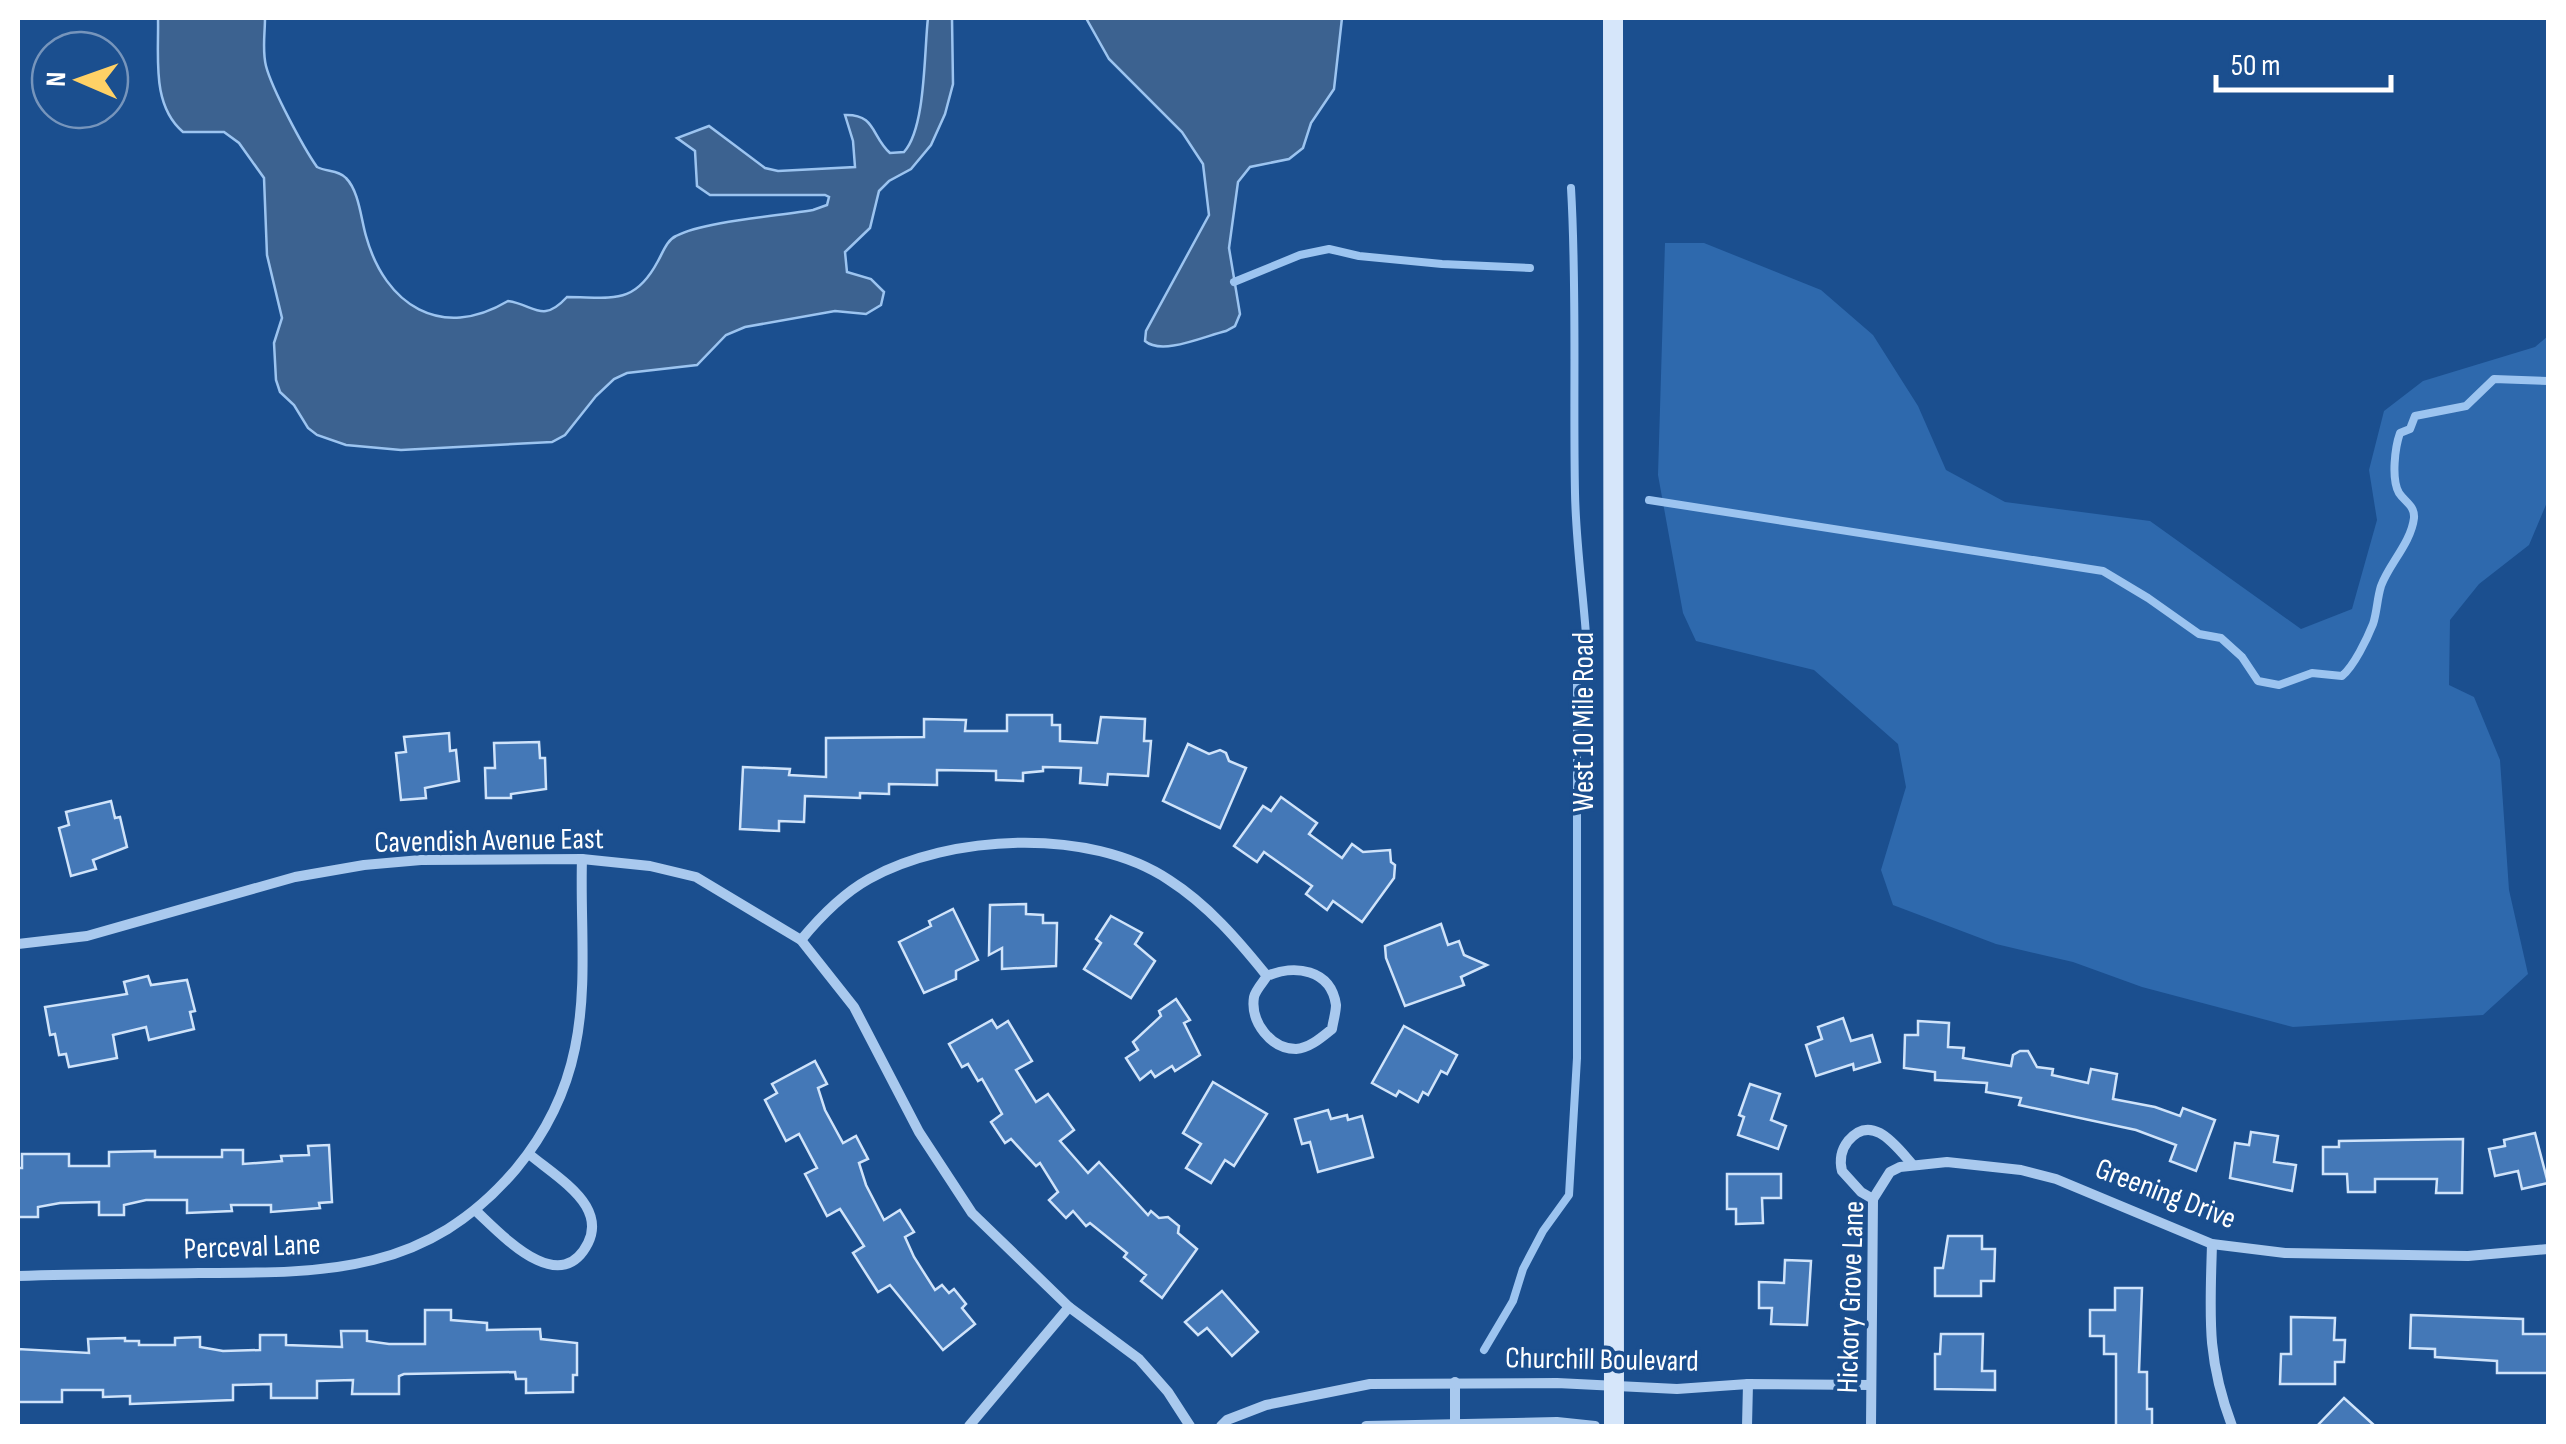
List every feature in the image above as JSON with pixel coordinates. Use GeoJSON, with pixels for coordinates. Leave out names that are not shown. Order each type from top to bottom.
{"type":"FeatureCollection","features":[{"type":"Feature","properties":{"kind":"main road","name":"West 10 Mile Road"},"geometry":{"type":"LineString","coordinates":[[1613,18],[1614,1426]]}},
{"type":"Feature","properties":{"kind":"street"},"geometry":{"type":"LineString","coordinates":[[801,940],[842,898],[904,863],[942,851],[984,845],[1052,844],[1096,849],[1132,860],[1168,878],[1228,930],[1266,976]]}},
{"type":"Feature","properties":{"kind":"street","name":"Cavendish Avenue East"},"geometry":{"type":"LineString","coordinates":[[18,944],[87,936],[295,877],[364,865],[422,860],[582,859],[650,866],[696,878],[801,940],[854,1007],[918,1132],[972,1213],[1069,1308],[1139,1360],[1168,1392],[1190,1426]]}},
{"type":"Feature","properties":{"kind":"street","name":"Perceval Lane"},"geometry":{"type":"LineString","coordinates":[[18,1276],[291,1273],[339,1268],[416,1246],[476,1211],[529,1154],[559,1098],[572,1062],[579,1028],[582,859]]}},
{"type":"Feature","properties":{"kind":"street"},"geometry":{"type":"LineString","coordinates":[[1298,968],[1326,984],[1336,1005],[1332,1029],[1315,1043],[1297,1049],[1268,1038],[1257,1021],[1254,997],[1266,976],[1298,968]]}},
{"type":"Feature","properties":{"kind":"street"},"geometry":{"type":"LineString","coordinates":[[1873,1199],[1860,1192],[1842,1171],[1842,1151],[1850,1138],[1859,1131],[1878,1131],[1912,1164]]}},
{"type":"Feature","properties":{"kind":"street"},"geometry":{"type":"LineString","coordinates":[[476,1211],[532,1259],[557,1266],[577,1258],[590,1237],[590,1212],[583,1200],[529,1154]]}},
{"type":"Feature","properties":{"kind":"street","name":"Greening Drive"},"geometry":{"type":"LineString","coordinates":[[1890,1172],[1912,1164],[1947,1162],[2021,1170],[2056,1179],[2212,1244],[2286,1253],[2468,1256],[2548,1249]]}},
{"type":"Feature","properties":{"kind":"street","name":"Hickory Grove Lane"},"geometry":{"type":"LineString","coordinates":[[1871,1426],[1873,1199],[1890,1172]]}},
{"type":"Feature","properties":{"kind":"street"},"geometry":{"type":"LineString","coordinates":[[2212,1244],[2210,1341],[2214,1372],[2232,1426]]}},
{"type":"Feature","properties":{"kind":"street"},"geometry":{"type":"LineString","coordinates":[[969,1426],[1069,1308]]}},
{"type":"Feature","properties":{"kind":"street","name":"Churchill Boulevard"},"geometry":{"type":"LineString","coordinates":[[1220,1426],[1266,1406],[1344,1388],[1455,1382],[1677,1388],[1870,1385]]}},
{"type":"Feature","properties":{"kind":"street"},"geometry":{"type":"LineString","coordinates":[[1455,1382],[1455,1423]]}},
{"type":"Feature","properties":{"kind":"street"},"geometry":{"type":"LineString","coordinates":[[1747,1426],[1748,1384]]}},
{"type":"Feature","properties":{"kind":"street"},"geometry":{"type":"LineString","coordinates":[[1366,1426],[1557,1422],[1595,1426]]}},
{"type":"Feature","properties":{"kind":"shaded area"},"geometry":{"type":"Polygon","coordinates":[[[158,18],[265,18],[266,66],[304,146],[317,167],[340,174],[350,184],[375,260],[387,281],[419,309],[439,316],[483,313],[508,301],[544,311],[567,297],[620,296],[640,286],[676,236],[704,226],[827,205],[829,197],[825,195],[710,195],[697,186],[695,151],[677,138],[709,126],[765,168],[778,171],[855,167],[845,115],[868,122],[890,153],[904,152],[920,108],[928,18],[952,18],[953,84],[931,145],[911,169],[879,191],[870,228],[845,252],[847,272],[871,279],[884,292],[881,305],[866,314],[835,311],[745,327],[726,335],[697,365],[627,373],[614,379],[565,435],[552,442],[401,450],[346,445],[317,435],[280,392],[274,343],[282,318],[267,255],[264,178],[239,143],[224,132],[183,132],[173,121],[161,94],[158,18]]]}},
{"type":"Feature","properties":{"kind":"shaded area"},"geometry":{"type":"Polygon","coordinates":[[[1086,18],[1342,18],[1334,89],[1311,123],[1303,148],[1289,159],[1250,167],[1238,182],[1229,248],[1240,314],[1235,326],[1226,331],[1173,346],[1145,341],[1146,331],[1209,215],[1203,164],[1182,132],[1109,59],[1086,18]]]}},
{"type":"Feature","properties":{"kind":"shaded area"},"geometry":{"type":"Polygon","coordinates":[[[1665,243],[1704,243],[1821,290],[1873,335],[1918,406],[1946,470],[2005,502],[2150,521],[2301,629],[2352,609],[2377,520],[2369,470],[2384,411],[2423,381],[2535,347],[2548,336],[2548,500],[2529,545],[2479,584],[2450,620],[2449,685],[2474,697],[2500,760],[2509,890],[2528,974],[2483,1015],[2293,1027],[2142,987],[2073,962],[1996,944],[1893,905],[1881,870],[1906,787],[1898,744],[1814,670],[1696,641],[1683,613],[1658,475],[1665,243]]]}},
{"type":"Feature","properties":{"kind":"building"},"geometry":{"type":"Polygon","coordinates":[[[1007,715],[1052,715],[1052,725],[1060,725],[1060,741],[1097,743],[1101,717],[1145,719],[1144,741],[1151,741],[1148,776],[1108,774],[1107,785],[1080,783],[1081,768],[1043,767],[1043,771],[1023,773],[1023,781],[996,780],[996,771],[937,770],[937,785],[889,784],[889,794],[860,793],[860,798],[805,796],[804,822],[779,821],[779,831],[740,829],[743,767],[790,769],[789,775],[826,777],[826,738],[924,737],[924,719],[966,720],[965,731],[1007,731],[1007,715]]]}},
{"type":"Feature","properties":{"kind":"building"},"geometry":{"type":"Polygon","coordinates":[[[449,733],[450,751],[456,750],[459,781],[425,788],[426,798],[401,800],[396,753],[406,752],[404,737],[449,733]]]}},
{"type":"Feature","properties":{"kind":"building"},"geometry":{"type":"Polygon","coordinates":[[[539,742],[540,758],[545,758],[546,789],[511,794],[511,798],[486,798],[485,768],[495,768],[494,743],[539,742]]]}},
{"type":"Feature","properties":{"kind":"building"},"geometry":{"type":"Polygon","coordinates":[[[1188,744],[1209,754],[1220,750],[1229,761],[1246,768],[1220,828],[1163,801],[1188,744]]]}},
{"type":"Feature","properties":{"kind":"building"},"geometry":{"type":"Polygon","coordinates":[[[1281,797],[1317,823],[1309,834],[1342,858],[1352,844],[1363,852],[1390,850],[1394,878],[1362,922],[1333,901],[1327,910],[1306,894],[1312,886],[1264,852],[1257,862],[1234,846],[1263,806],[1271,811],[1281,797]]]}},
{"type":"Feature","properties":{"kind":"building"},"geometry":{"type":"Polygon","coordinates":[[[111,801],[115,818],[120,817],[127,847],[93,860],[96,869],[71,876],[59,828],[69,825],[66,812],[111,801]]]}},
{"type":"Feature","properties":{"kind":"building"},"geometry":{"type":"Polygon","coordinates":[[[1026,904],[1026,914],[1043,915],[1043,923],[1057,923],[1056,966],[1002,969],[1002,948],[989,955],[990,905],[1026,904]]]}},
{"type":"Feature","properties":{"kind":"building"},"geometry":{"type":"Polygon","coordinates":[[[953,909],[978,960],[956,971],[956,979],[924,993],[899,942],[931,926],[929,921],[953,909]]]}},
{"type":"Feature","properties":{"kind":"building"},"geometry":{"type":"Polygon","coordinates":[[[1111,916],[1142,933],[1135,944],[1155,961],[1131,998],[1084,969],[1101,943],[1096,939],[1111,916]]]}},
{"type":"Feature","properties":{"kind":"building"},"geometry":{"type":"Polygon","coordinates":[[[1441,924],[1448,945],[1459,941],[1464,955],[1487,965],[1461,977],[1464,985],[1405,1006],[1385,946],[1441,924]]]}},
{"type":"Feature","properties":{"kind":"building"},"geometry":{"type":"Polygon","coordinates":[[[148,976],[151,985],[187,980],[195,1011],[190,1012],[194,1029],[149,1040],[146,1027],[113,1035],[117,1058],[69,1067],[66,1054],[59,1055],[55,1034],[50,1035],[45,1007],[127,994],[124,982],[148,976]]]}},
{"type":"Feature","properties":{"kind":"building"},"geometry":{"type":"Polygon","coordinates":[[[1176,999],[1190,1020],[1184,1023],[1200,1055],[1175,1071],[1172,1066],[1155,1077],[1151,1071],[1140,1080],[1126,1058],[1138,1050],[1133,1042],[1161,1016],[1159,1011],[1176,999]]]}},
{"type":"Feature","properties":{"kind":"building"},"geometry":{"type":"Polygon","coordinates":[[[1843,1018],[1851,1041],[1872,1035],[1880,1062],[1854,1070],[1853,1064],[1816,1076],[1806,1045],[1822,1039],[1818,1027],[1843,1018]]]}},
{"type":"Feature","properties":{"kind":"building"},"geometry":{"type":"Polygon","coordinates":[[[992,1020],[997,1028],[1008,1021],[1032,1061],[1016,1070],[1036,1102],[1048,1094],[1074,1130],[1060,1141],[1088,1173],[1099,1162],[1148,1215],[1151,1211],[1159,1218],[1168,1217],[1179,1226],[1178,1233],[1197,1249],[1162,1298],[1141,1281],[1146,1275],[1124,1257],[1127,1253],[1090,1223],[1086,1226],[1073,1211],[1066,1218],[1049,1200],[1058,1192],[1040,1163],[1036,1166],[1011,1139],[1005,1143],[991,1122],[1002,1114],[982,1079],[978,1081],[968,1064],[962,1067],[949,1044],[992,1020]]]}},
{"type":"Feature","properties":{"kind":"building"},"geometry":{"type":"Polygon","coordinates":[[[1918,1021],[1949,1023],[1948,1047],[1964,1048],[1963,1058],[2011,1066],[2013,1055],[2028,1051],[2037,1067],[2053,1069],[2052,1075],[2088,1083],[2091,1069],[2117,1074],[2113,1099],[2180,1116],[2183,1108],[2215,1120],[2196,1171],[2170,1161],[2176,1145],[2136,1130],[2019,1105],[2021,1098],[1986,1092],[1987,1083],[1935,1080],[1935,1072],[1904,1068],[1905,1035],[1918,1035],[1918,1021]]]}},
{"type":"Feature","properties":{"kind":"building"},"geometry":{"type":"Polygon","coordinates":[[[1404,1026],[1457,1055],[1447,1074],[1441,1071],[1428,1095],[1423,1092],[1418,1102],[1372,1083],[1404,1026]]]}},
{"type":"Feature","properties":{"kind":"building"},"geometry":{"type":"Polygon","coordinates":[[[815,1061],[827,1084],[818,1088],[825,1110],[843,1143],[856,1136],[868,1159],[859,1163],[866,1185],[884,1220],[900,1210],[914,1232],[905,1237],[935,1290],[942,1285],[949,1293],[954,1289],[975,1324],[943,1350],[890,1285],[878,1292],[853,1253],[864,1246],[840,1209],[827,1216],[805,1174],[817,1168],[799,1134],[786,1141],[765,1100],[777,1093],[772,1084],[815,1061]]]}},
{"type":"Feature","properties":{"kind":"building"},"geometry":{"type":"Polygon","coordinates":[[[1213,1082],[1267,1114],[1234,1166],[1225,1160],[1211,1183],[1186,1168],[1201,1144],[1183,1133],[1213,1082]]]}},
{"type":"Feature","properties":{"kind":"building"},"geometry":{"type":"Polygon","coordinates":[[[1750,1084],[1780,1094],[1771,1120],[1786,1126],[1778,1149],[1738,1135],[1744,1117],[1739,1115],[1750,1084]]]}},
{"type":"Feature","properties":{"kind":"building"},"geometry":{"type":"Polygon","coordinates":[[[1328,1110],[1331,1119],[1362,1116],[1373,1157],[1318,1172],[1310,1142],[1302,1144],[1295,1119],[1328,1110]]]}},
{"type":"Feature","properties":{"kind":"building"},"geometry":{"type":"Polygon","coordinates":[[[2251,1132],[2278,1136],[2274,1162],[2296,1165],[2292,1191],[2230,1178],[2235,1143],[2249,1145],[2251,1132]]]}},
{"type":"Feature","properties":{"kind":"building"},"geometry":{"type":"Polygon","coordinates":[[[2535,1133],[2548,1183],[2522,1189],[2518,1171],[2495,1176],[2489,1149],[2505,1146],[2504,1140],[2535,1133]]]}},
{"type":"Feature","properties":{"kind":"building"},"geometry":{"type":"Polygon","coordinates":[[[2463,1139],[2462,1193],[2436,1193],[2437,1179],[2375,1179],[2375,1192],[2348,1192],[2347,1174],[2323,1174],[2323,1147],[2339,1147],[2339,1141],[2463,1139]]]}},
{"type":"Feature","properties":{"kind":"building"},"geometry":{"type":"Polygon","coordinates":[[[329,1145],[332,1202],[319,1203],[320,1208],[271,1212],[271,1205],[231,1205],[232,1211],[187,1213],[187,1200],[146,1200],[124,1205],[124,1215],[99,1215],[99,1202],[38,1207],[38,1217],[18,1217],[18,1168],[22,1168],[22,1154],[69,1154],[69,1166],[109,1166],[109,1152],[155,1151],[155,1157],[222,1157],[222,1150],[243,1150],[243,1164],[282,1161],[281,1156],[309,1155],[308,1146],[329,1145]]]}},
{"type":"Feature","properties":{"kind":"building"},"geometry":{"type":"Polygon","coordinates":[[[1727,1174],[1781,1174],[1781,1198],[1762,1198],[1763,1223],[1736,1224],[1736,1209],[1727,1209],[1727,1174]]]}},
{"type":"Feature","properties":{"kind":"building"},"geometry":{"type":"Polygon","coordinates":[[[1948,1236],[1982,1236],[1982,1249],[1995,1249],[1994,1281],[1981,1281],[1981,1296],[1935,1296],[1935,1268],[1943,1268],[1948,1236]]]}},
{"type":"Feature","properties":{"kind":"building"},"geometry":{"type":"Polygon","coordinates":[[[1785,1260],[1811,1261],[1807,1325],[1771,1324],[1772,1308],[1759,1308],[1759,1282],[1784,1283],[1785,1260]]]}},
{"type":"Feature","properties":{"kind":"building"},"geometry":{"type":"Polygon","coordinates":[[[2115,1288],[2142,1288],[2139,1372],[2147,1372],[2147,1409],[2152,1409],[2152,1426],[2116,1426],[2116,1354],[2104,1354],[2104,1336],[2090,1336],[2090,1310],[2115,1310],[2115,1288]]]}},
{"type":"Feature","properties":{"kind":"building"},"geometry":{"type":"Polygon","coordinates":[[[1222,1291],[1258,1332],[1232,1356],[1207,1328],[1198,1335],[1185,1322],[1222,1291]]]}},
{"type":"Feature","properties":{"kind":"building"},"geometry":{"type":"Polygon","coordinates":[[[425,1310],[451,1310],[451,1320],[487,1323],[487,1330],[540,1329],[541,1339],[577,1343],[573,1392],[526,1393],[526,1379],[516,1379],[515,1372],[404,1374],[399,1376],[399,1394],[352,1394],[353,1380],[317,1381],[317,1398],[271,1398],[271,1384],[233,1385],[233,1400],[130,1404],[130,1396],[103,1397],[103,1390],[62,1390],[62,1402],[18,1402],[18,1349],[89,1353],[88,1339],[125,1338],[139,1341],[139,1345],[175,1345],[175,1338],[200,1337],[200,1347],[260,1350],[260,1335],[286,1335],[286,1345],[342,1347],[341,1331],[367,1331],[367,1341],[425,1344],[425,1310]]]}},
{"type":"Feature","properties":{"kind":"building"},"geometry":{"type":"Polygon","coordinates":[[[2411,1315],[2523,1319],[2523,1334],[2548,1334],[2548,1373],[2497,1373],[2497,1361],[2435,1357],[2435,1349],[2410,1348],[2411,1315]]]}},
{"type":"Feature","properties":{"kind":"building"},"geometry":{"type":"Polygon","coordinates":[[[2291,1317],[2335,1318],[2334,1340],[2345,1340],[2344,1362],[2335,1362],[2335,1384],[2280,1384],[2281,1354],[2291,1354],[2291,1317]]]}},
{"type":"Feature","properties":{"kind":"building"},"geometry":{"type":"Polygon","coordinates":[[[1941,1334],[1983,1334],[1982,1371],[1995,1371],[1995,1390],[1935,1389],[1935,1354],[1940,1354],[1941,1334]]]}},
{"type":"Feature","properties":{"kind":"building"},"geometry":{"type":"Polygon","coordinates":[[[2344,1398],[2375,1426],[2317,1426],[2344,1398]]]}},
{"type":"Feature","properties":{"kind":"waterway"},"geometry":{"type":"LineString","coordinates":[[1484,1350],[1513,1301],[1523,1269],[1543,1231],[1569,1195],[1577,1058],[1577,678],[1586,674],[1588,668],[1576,515],[1571,188]]}},
{"type":"Feature","properties":{"kind":"waterway"},"geometry":{"type":"LineString","coordinates":[[1234,282],[1300,255],[1329,249],[1442,264],[1530,268]]}},
{"type":"Feature","properties":{"kind":"waterway"},"geometry":{"type":"LineString","coordinates":[[1649,500],[2103,571],[2199,634],[2221,638],[2242,657],[2258,681],[2279,685],[2312,673],[2342,676],[2364,644],[2373,624],[2381,586],[2412,527],[2414,514],[2399,493],[2395,463],[2400,433],[2410,429],[2415,416],[2466,406],[2494,379],[2548,381]]}}]}
